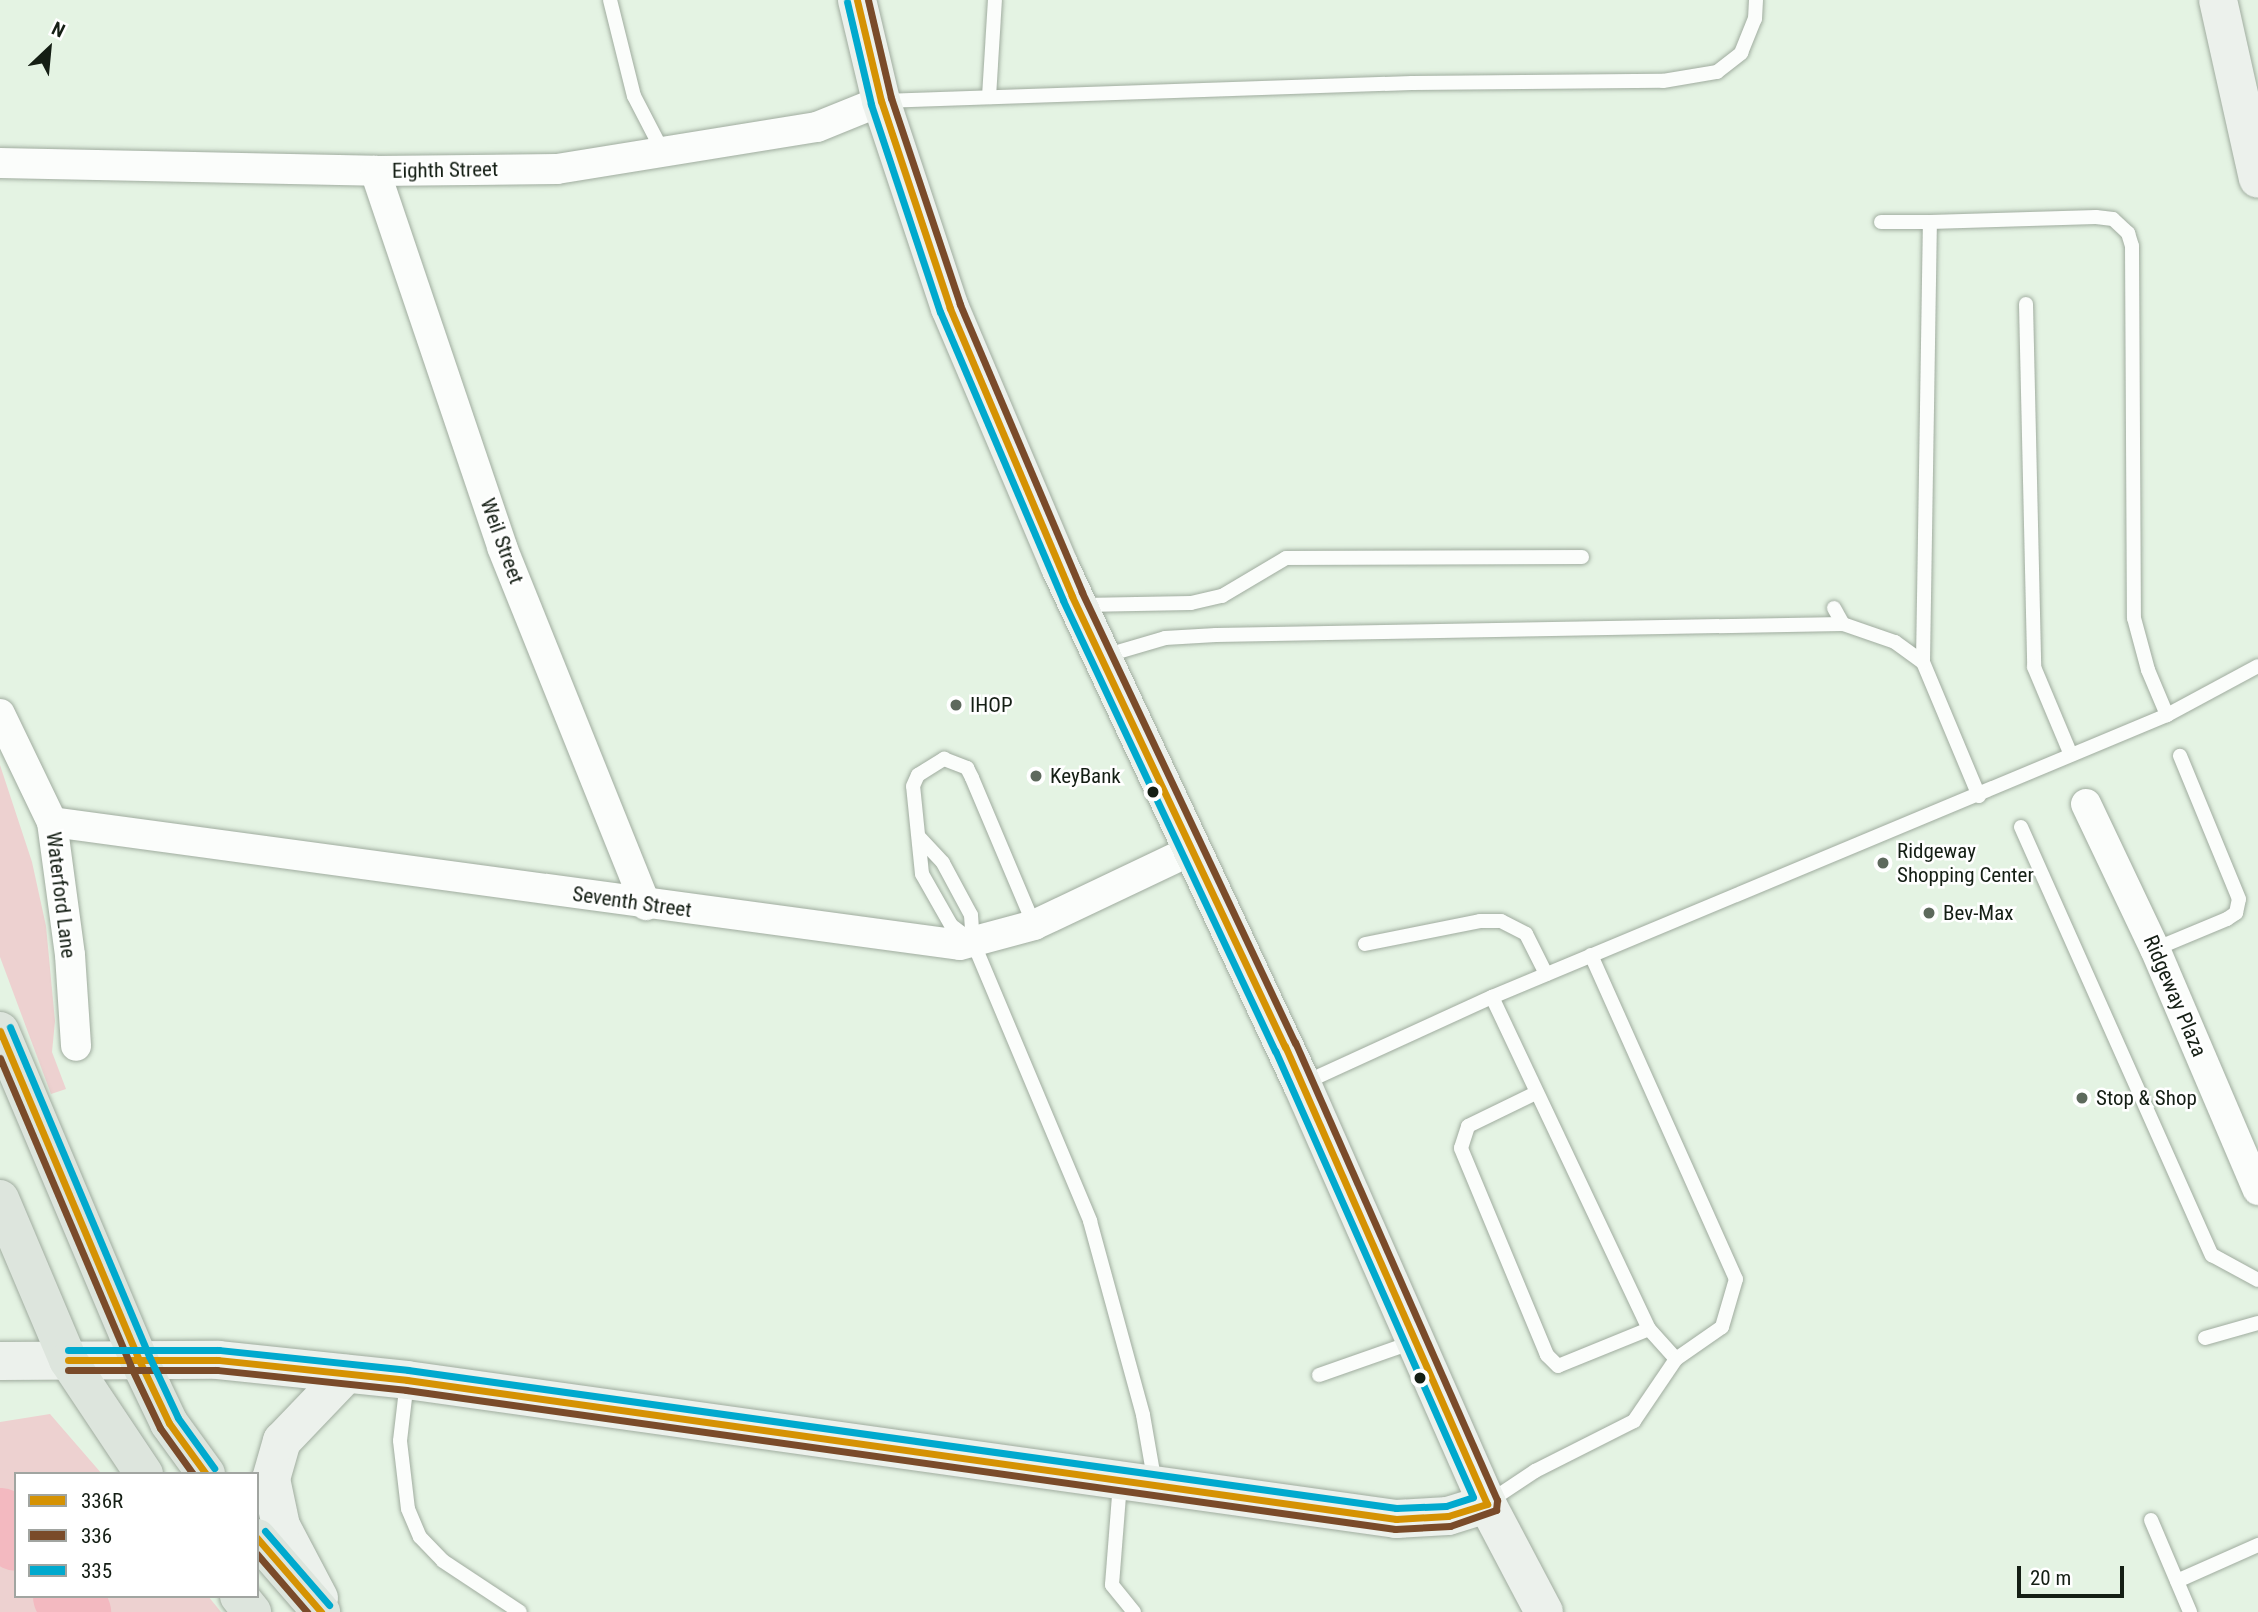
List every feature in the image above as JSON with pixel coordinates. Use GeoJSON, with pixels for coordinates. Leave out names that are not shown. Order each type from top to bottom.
{"type":"FeatureCollection","features":[{"type":"Feature","properties":{"kind":"main road"},"geometry":{"type":"LineString","coordinates":[[857,0],[881,101],[950,308],[1077,605],[1194,849],[1302,1084],[1413,1342],[1533,1605]]}},
{"type":"Feature","properties":{"kind":"main road"},"geometry":{"type":"LineString","coordinates":[[2218,0],[2258,180]]}},
{"type":"Feature","properties":{"kind":"main road"},"geometry":{"type":"LineString","coordinates":[[0,1031],[139,1360],[169,1423],[205,1472]]}},
{"type":"Feature","properties":{"kind":"main road"},"geometry":{"type":"LineString","coordinates":[[0,1199],[68,1360],[143,1472]]}},
{"type":"Feature","properties":{"kind":"main road"},"geometry":{"type":"LineString","coordinates":[[0,1361],[218,1360],[407,1380],[1396,1519],[1448,1516],[1487,1504]]}},
{"type":"Feature","properties":{"kind":"main road"},"geometry":{"type":"LineString","coordinates":[[326,1612],[281,1526],[271,1479],[282,1441],[346,1374]]}},
{"type":"Feature","properties":{"kind":"main road"},"geometry":{"type":"LineString","coordinates":[[259,1540],[321,1612]]}},
{"type":"Feature","properties":{"kind":"main road"},"geometry":{"type":"LineString","coordinates":[[241,1598],[252,1612]]}},
{"type":"Feature","properties":{"kind":"street","name":"Eighth Street"},"geometry":{"type":"LineString","coordinates":[[0,163],[375,171],[557,169],[817,127],[881,101]]}},
{"type":"Feature","properties":{"kind":"street","name":"Weil Street"},"geometry":{"type":"LineString","coordinates":[[375,171],[502,547],[646,905]]}},
{"type":"Feature","properties":{"kind":"street","name":"Waterford Lane"},"geometry":{"type":"LineString","coordinates":[[0,714],[52,822],[70,955],[76,1046]]}},
{"type":"Feature","properties":{"kind":"street","name":"Ridgeway Plaza"},"geometry":{"type":"LineString","coordinates":[[2086,804],[2155,949],[2258,1190]]}},
{"type":"Feature","properties":{"kind":"street","name":"Seventh Street"},"geometry":{"type":"LineString","coordinates":[[52,822],[646,905],[960,945],[1034,925],[1194,849]]}},
{"type":"Feature","properties":{"kind":"lane"},"geometry":{"type":"LineString","coordinates":[[610,0],[634,96],[663,152]]}},
{"type":"Feature","properties":{"kind":"lane"},"geometry":{"type":"LineString","coordinates":[[989,97],[995,0]]}},
{"type":"Feature","properties":{"kind":"lane"},"geometry":{"type":"LineString","coordinates":[[881,101],[1663,81],[1717,72],[1741,53],[1755,19],[1756,0]]}},
{"type":"Feature","properties":{"kind":"lane"},"geometry":{"type":"LineString","coordinates":[[1881,222],[2096,217],[2113,219],[2128,233],[2132,246],[2134,618],[2148,670],[2167,715]]}},
{"type":"Feature","properties":{"kind":"lane"},"geometry":{"type":"LineString","coordinates":[[1930,222],[1923,662],[1979,796]]}},
{"type":"Feature","properties":{"kind":"lane"},"geometry":{"type":"LineString","coordinates":[[2026,304],[2034,667],[2071,755]]}},
{"type":"Feature","properties":{"kind":"lane"},"geometry":{"type":"LineString","coordinates":[[1077,605],[1191,603],[1212,599],[1286,558],[1582,557]]}},
{"type":"Feature","properties":{"kind":"lane"},"geometry":{"type":"LineString","coordinates":[[1834,608],[1843,624]]}},
{"type":"Feature","properties":{"kind":"lane"},"geometry":{"type":"LineString","coordinates":[[1102,657],[1164,638],[1216,635],[1843,624],[1895,642],[1923,662]]}},
{"type":"Feature","properties":{"kind":"lane"},"geometry":{"type":"LineString","coordinates":[[1302,1084],[1492,997],[1979,796],[2167,715],[2258,666]]}},
{"type":"Feature","properties":{"kind":"lane"},"geometry":{"type":"LineString","coordinates":[[2155,949],[2227,919],[2236,913],[2239,899],[2180,755]]}},
{"type":"Feature","properties":{"kind":"lane"},"geometry":{"type":"LineString","coordinates":[[973,942],[951,925],[922,874],[913,786],[931,765],[944,758],[954,761],[972,778],[1034,925]]}},
{"type":"Feature","properties":{"kind":"lane"},"geometry":{"type":"LineString","coordinates":[[2021,827],[2212,1255],[2258,1280]]}},
{"type":"Feature","properties":{"kind":"lane"},"geometry":{"type":"LineString","coordinates":[[919,837],[943,863],[971,915],[973,942],[1090,1221],[1143,1415],[1138,1484],[1112,1585],[1134,1612]]}},
{"type":"Feature","properties":{"kind":"lane"},"geometry":{"type":"LineString","coordinates":[[1366,943],[1479,921],[1501,921],[1526,934],[1546,974]]}},
{"type":"Feature","properties":{"kind":"lane"},"geometry":{"type":"LineString","coordinates":[[1487,1504],[1535,1471],[1634,1421],[1676,1359],[1722,1327],[1736,1279],[1591,955]]}},
{"type":"Feature","properties":{"kind":"lane"},"geometry":{"type":"LineString","coordinates":[[1492,997],[1649,1329],[1676,1359]]}},
{"type":"Feature","properties":{"kind":"lane"},"geometry":{"type":"LineString","coordinates":[[1536,1093],[1468,1126],[1461,1148],[1547,1355],[1558,1366],[1573,1363],[1649,1329]]}},
{"type":"Feature","properties":{"kind":"lane"},"geometry":{"type":"LineString","coordinates":[[2205,1338],[2258,1323]]}},
{"type":"Feature","properties":{"kind":"lane"},"geometry":{"type":"LineString","coordinates":[[1319,1375],[1413,1342]]}},
{"type":"Feature","properties":{"kind":"lane"},"geometry":{"type":"LineString","coordinates":[[407,1380],[401,1441],[408,1509],[420,1536],[443,1561],[520,1612]]}},
{"type":"Feature","properties":{"kind":"lane"},"geometry":{"type":"LineString","coordinates":[[2151,1520],[2190,1612]]}},
{"type":"Feature","properties":{"kind":"lane"},"geometry":{"type":"LineString","coordinates":[[2177,1581],[2258,1545]]}},
{"type":"Feature","properties":{"kind":"shaded area"},"geometry":{"type":"Polygon","coordinates":[[[0,765],[32,862],[46,926],[55,1021],[52,1052],[66,1089],[51,1094],[0,957],[0,765]]]}},
{"type":"Feature","properties":{"kind":"shaded area"},"geometry":{"type":"Polygon","coordinates":[[[50,1414],[100,1472],[14,1472],[14,1598],[210,1598],[221,1612],[0,1612],[0,1422],[50,1414]]]}},
{"type":"Feature","properties":{"kind":"waterway"},"geometry":{"type":"LineString","coordinates":[[0,1520],[14,1536]]}},
{"type":"Feature","properties":{"kind":"waterway"},"geometry":{"type":"LineString","coordinates":[[67,1598],[78,1612]]}},
{"type":"Feature","properties":{"kind":"transit line","name":"336R"},"geometry":{"type":"LineString","coordinates":[[68,1360],[218,1360],[407,1380],[1396,1519],[1448,1516],[1487,1504],[1285,1047],[1072,596],[950,308],[881,101],[857,0]]}},
{"type":"Feature","properties":{"kind":"transit line","name":"336"},"geometry":{"type":"LineString","coordinates":[[68,1370],[217,1370],[406,1390],[1395,1529],[1450,1526],[1496,1510],[1497,1500],[1295,1043],[1082,592],[960,304],[891,98],[868,0]]}},
{"type":"Feature","properties":{"kind":"transit line","name":"335"},"geometry":{"type":"LineString","coordinates":[[68,1350],[219,1350],[408,1370],[1396,1508],[1446,1506],[1473,1497],[1275,1051],[1063,600],[940,312],[871,104],[847,2]]}},
{"type":"Feature","properties":{"kind":"transit line","name":"335"},"geometry":{"type":"LineString","coordinates":[[10,1027],[149,1356],[178,1418],[214,1468]]}},
{"type":"Feature","properties":{"kind":"transit line","name":"336R"},"geometry":{"type":"LineString","coordinates":[[0,1031],[139,1360],[169,1423],[205,1472]]}},
{"type":"Feature","properties":{"kind":"transit line","name":"336"},"geometry":{"type":"LineString","coordinates":[[0,1058],[130,1365],[160,1428],[192,1472]]}},
{"type":"Feature","properties":{"kind":"transit line","name":"335"},"geometry":{"type":"LineString","coordinates":[[265,1531],[329,1605]]}},
{"type":"Feature","properties":{"kind":"transit line","name":"336R"},"geometry":{"type":"LineString","coordinates":[[259,1540],[321,1612]]}},
{"type":"Feature","properties":{"kind":"transit line","name":"336"},"geometry":{"type":"LineString","coordinates":[[259,1556],[307,1612]]}},
{"type":"Feature","properties":{"kind":"place","name":"IHOP"},"geometry":{"type":"Point","coordinates":[956,705]}},
{"type":"Feature","properties":{"kind":"place","name":"KeyBank"},"geometry":{"type":"Point","coordinates":[1036,776]}},
{"type":"Feature","properties":{"kind":"place","name":"Ridgeway Shopping Center"},"geometry":{"type":"Point","coordinates":[1883,863]}},
{"type":"Feature","properties":{"kind":"place","name":"Bev-Max"},"geometry":{"type":"Point","coordinates":[1929,913]}},
{"type":"Feature","properties":{"kind":"place","name":"Stop & Shop"},"geometry":{"type":"Point","coordinates":[2082,1098]}}]}
